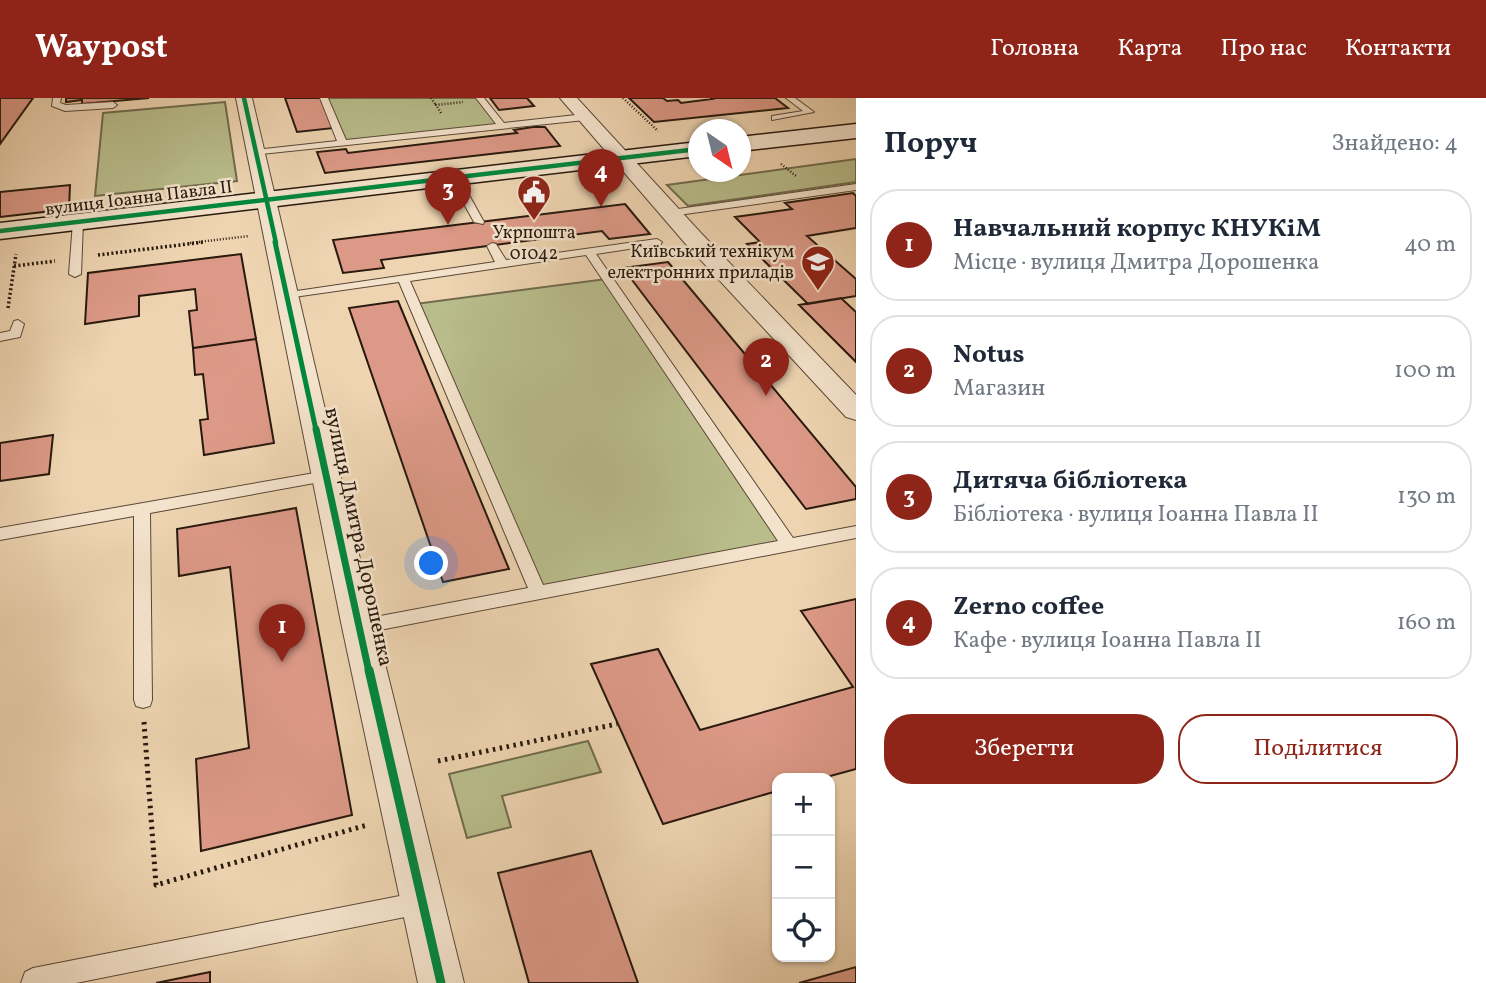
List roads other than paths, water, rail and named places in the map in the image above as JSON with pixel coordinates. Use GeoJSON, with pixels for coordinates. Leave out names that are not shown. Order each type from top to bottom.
{"type":"FeatureCollection","features":[{"type":"Feature","properties":{"kind":"street","name":"вулиця Дмитра Дорошенка"},"geometry":{"type":"LineString","coordinates":[[244,98],[359,627],[441,983]]}},
{"type":"Feature","properties":{"kind":"street"},"geometry":{"type":"LineString","coordinates":[[568,98],[856,411]]}},
{"type":"Feature","properties":{"kind":"street"},"geometry":{"type":"LineString","coordinates":[[751,143],[856,131]]}},
{"type":"Feature","properties":{"kind":"street","name":"вулиця Іоанна Павла II"},"geometry":{"type":"LineString","coordinates":[[0,231],[622,158],[688,140]]}},
{"type":"Feature","properties":{"kind":"lane"},"geometry":{"type":"LineString","coordinates":[[58,98],[55,104],[65,108],[113,105]]}},
{"type":"Feature","properties":{"kind":"lane"},"geometry":{"type":"LineString","coordinates":[[324,98],[343,144]]}},
{"type":"Feature","properties":{"kind":"lane"},"geometry":{"type":"LineString","coordinates":[[480,98],[502,126]]}},
{"type":"Feature","properties":{"kind":"lane"},"geometry":{"type":"LineString","coordinates":[[775,118],[810,113],[790,98]]}},
{"type":"Feature","properties":{"kind":"lane"},"geometry":{"type":"LineString","coordinates":[[255,153],[585,117]]}},
{"type":"Feature","properties":{"kind":"lane"},"geometry":{"type":"LineString","coordinates":[[454,177],[479,222]]}},
{"type":"Feature","properties":{"kind":"lane"},"geometry":{"type":"LineString","coordinates":[[671,213],[856,187]]}},
{"type":"Feature","properties":{"kind":"lane"},"geometry":{"type":"LineString","coordinates":[[75,274],[78,222]]}},
{"type":"Feature","properties":{"kind":"lane"},"geometry":{"type":"LineString","coordinates":[[287,295],[657,242]]}},
{"type":"Feature","properties":{"kind":"lane"},"geometry":{"type":"LineString","coordinates":[[492,246],[502,264]]}},
{"type":"Feature","properties":{"kind":"lane"},"geometry":{"type":"LineString","coordinates":[[589,252],[789,544]]}},
{"type":"Feature","properties":{"kind":"lane"},"geometry":{"type":"LineString","coordinates":[[403,278],[538,592]]}},
{"type":"Feature","properties":{"kind":"lane"},"geometry":{"type":"LineString","coordinates":[[2,336],[16,334],[18,324]]}},
{"type":"Feature","properties":{"kind":"lane"},"geometry":{"type":"LineString","coordinates":[[0,534],[326,476]]}},
{"type":"Feature","properties":{"kind":"lane"},"geometry":{"type":"LineString","coordinates":[[142,509],[143,700]]}},
{"type":"Feature","properties":{"kind":"lane"},"geometry":{"type":"LineString","coordinates":[[359,627],[856,531]]}},
{"type":"Feature","properties":{"kind":"lane"},"geometry":{"type":"LineString","coordinates":[[33,983],[423,902]]}},
{"type":"Feature","properties":{"kind":"place","name":"Zerno coffee"},"geometry":{"type":"Point","coordinates":[601,207]}},
{"type":"Feature","properties":{"kind":"place","name":"Укрпошта 01042"},"geometry":{"type":"Point","coordinates":[534,222]}},
{"type":"Feature","properties":{"kind":"place","name":"Дитяча бібліотека"},"geometry":{"type":"Point","coordinates":[448,225]}},
{"type":"Feature","properties":{"kind":"place","name":"Київський технікум електронних приладів"},"geometry":{"type":"Point","coordinates":[818,292]}},
{"type":"Feature","properties":{"kind":"place","name":"Notus"},"geometry":{"type":"Point","coordinates":[766,396]}},
{"type":"Feature","properties":{"kind":"place","name":"Навчальний корпус КНУКіМ"},"geometry":{"type":"Point","coordinates":[282,662]}}]}
